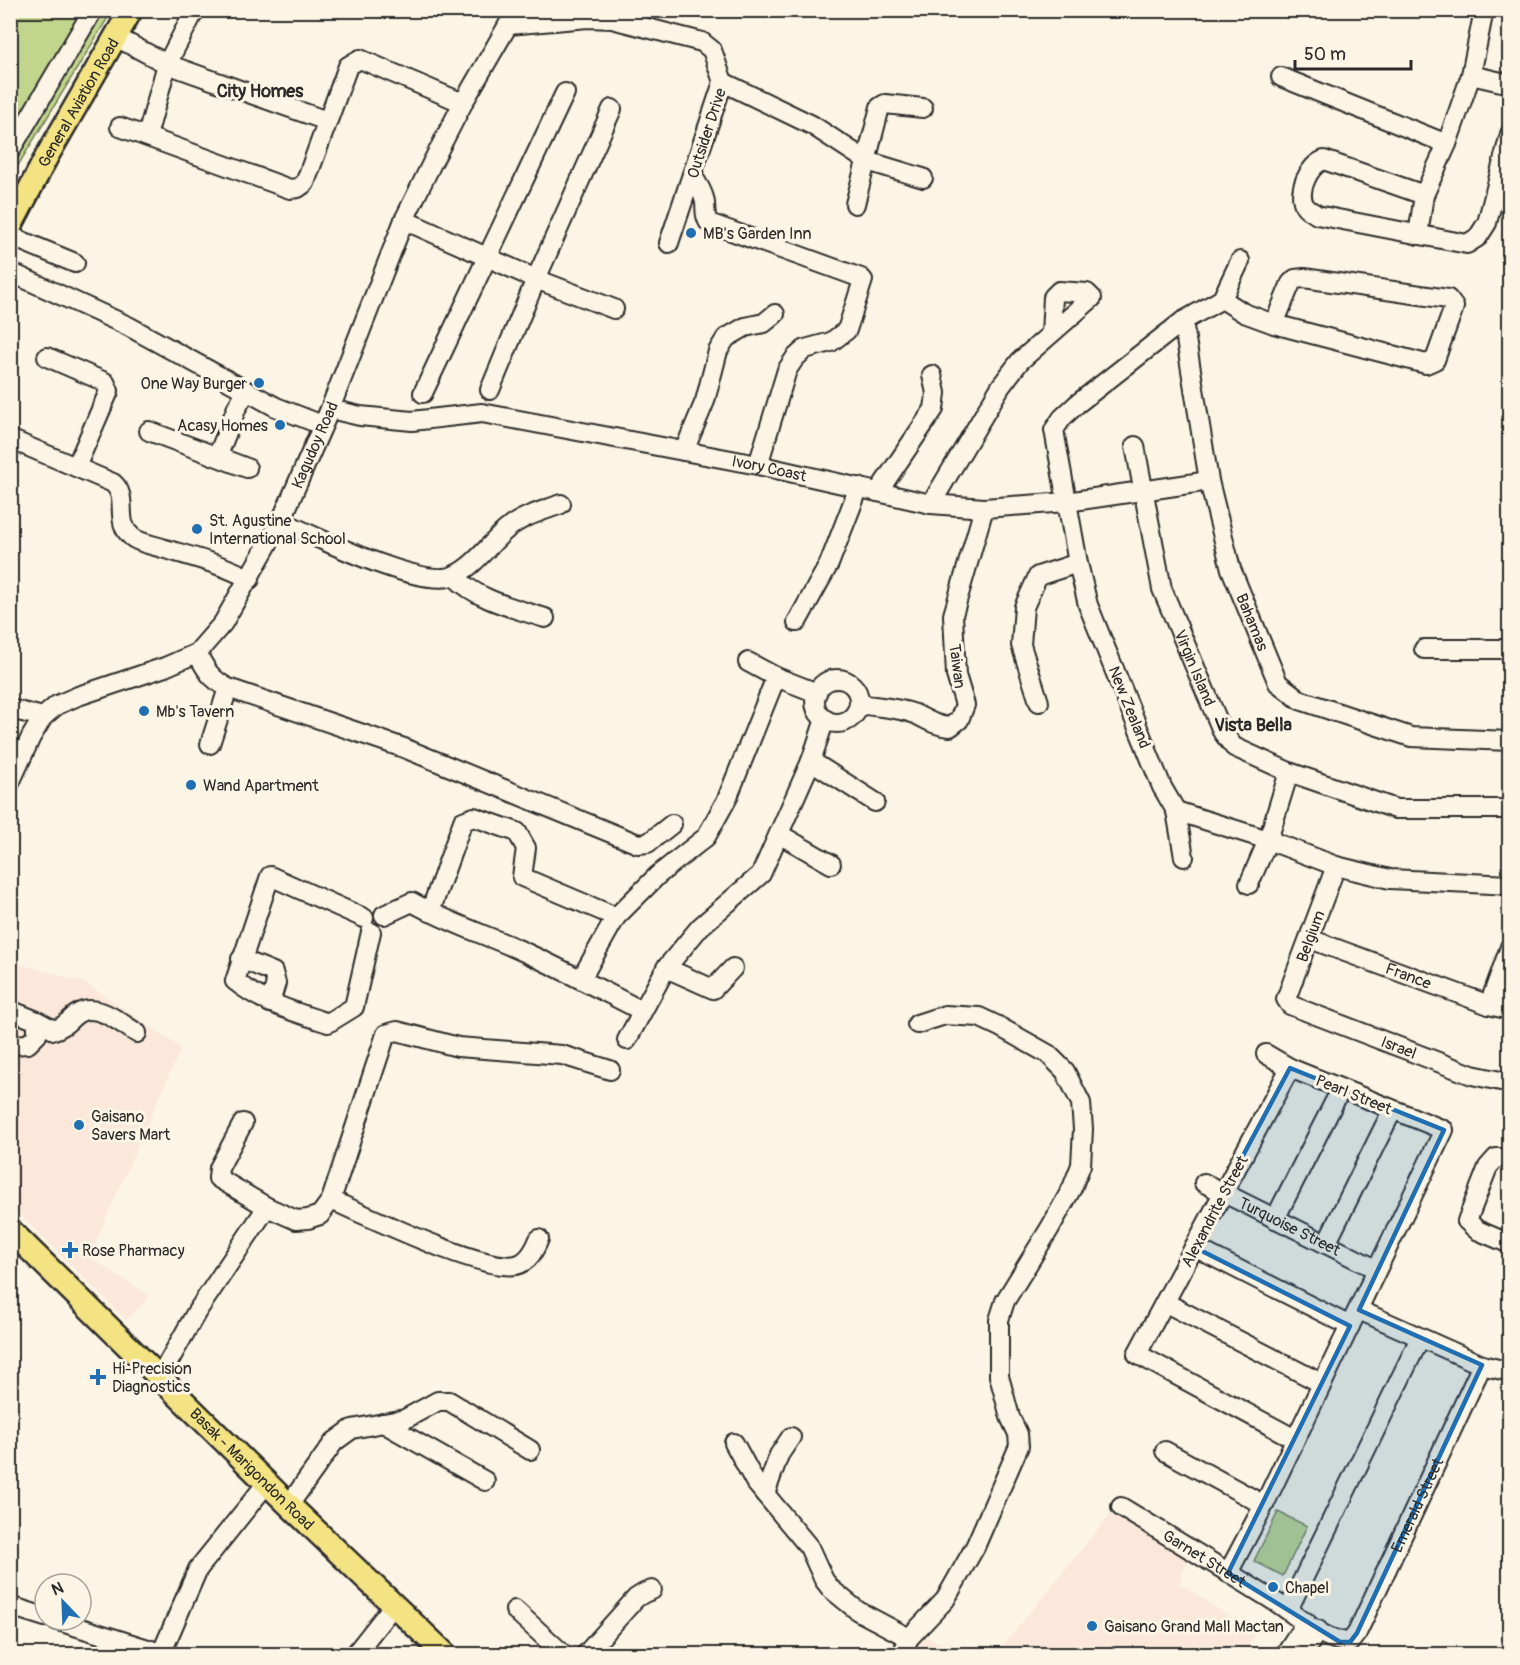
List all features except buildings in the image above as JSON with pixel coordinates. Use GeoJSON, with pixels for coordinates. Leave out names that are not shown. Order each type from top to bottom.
{"type":"FeatureCollection","features":[{"type":"Feature","properties":{"kind":"main road","name":"General Aviation Road"},"geometry":{"type":"LineString","coordinates":[[10,227],[46,156],[131,10]]}},
{"type":"Feature","properties":{"kind":"main road","name":"Basak - Marigondon Road"},"geometry":{"type":"LineString","coordinates":[[10,1230],[289,1505],[445,1654]]}},
{"type":"Feature","properties":{"kind":"street"},"geometry":{"type":"LineString","coordinates":[[10,151],[93,10]]}},
{"type":"Feature","properties":{"kind":"street"},"geometry":{"type":"LineString","coordinates":[[147,136],[167,64],[195,10]]}},
{"type":"Feature","properties":{"kind":"street","name":"Kagudoy Road"},"geometry":{"type":"LineString","coordinates":[[10,783],[31,737],[44,717],[57,705],[165,667],[197,653],[224,624],[281,521],[326,417],[404,220],[463,103],[508,25],[520,10]]}},
{"type":"Feature","properties":{"kind":"street"},"geometry":{"type":"LineString","coordinates":[[1418,235],[1424,195],[1447,144],[1471,75],[1484,10]]}},
{"type":"Feature","properties":{"kind":"street","name":"Outsider Drive"},"geometry":{"type":"LineString","coordinates":[[508,25],[588,18],[612,19],[702,42],[712,50],[723,82],[669,243]]}},
{"type":"Feature","properties":{"kind":"street"},"geometry":{"type":"LineString","coordinates":[[116,37],[167,64],[327,121]]}},
{"type":"Feature","properties":{"kind":"street"},"geometry":{"type":"LineString","coordinates":[[120,127],[290,189],[298,188],[305,183],[348,66],[360,59],[463,103]]}},
{"type":"Feature","properties":{"kind":"street"},"geometry":{"type":"LineString","coordinates":[[1471,75],[1509,84]]}},
{"type":"Feature","properties":{"kind":"street"},"geometry":{"type":"LineString","coordinates":[[1281,77],[1447,144]]}},
{"type":"Feature","properties":{"kind":"street"},"geometry":{"type":"LineString","coordinates":[[723,82],[812,125],[867,161],[923,178]]}},
{"type":"Feature","properties":{"kind":"street"},"geometry":{"type":"LineString","coordinates":[[423,393],[565,93]]}},
{"type":"Feature","properties":{"kind":"street"},"geometry":{"type":"LineString","coordinates":[[855,204],[880,107],[885,104],[922,108]]}},
{"type":"Feature","properties":{"kind":"street"},"geometry":{"type":"LineString","coordinates":[[490,390],[536,279],[612,109]]}},
{"type":"Feature","properties":{"kind":"street"},"geometry":{"type":"LineString","coordinates":[[1424,195],[1324,160],[1316,163],[1308,175],[1303,199],[1306,208],[1317,215],[1467,244],[1478,237],[1487,223],[1509,134]]}},
{"type":"Feature","properties":{"kind":"street"},"geometry":{"type":"LineString","coordinates":[[692,175],[705,202],[704,216],[709,223],[863,280],[847,330],[831,342],[805,349],[787,370],[758,465]]}},
{"type":"Feature","properties":{"kind":"street"},"geometry":{"type":"LineString","coordinates":[[404,220],[489,256],[536,279],[614,309]]}},
{"type":"Feature","properties":{"kind":"street"},"geometry":{"type":"LineString","coordinates":[[10,236],[75,263]]}},
{"type":"Feature","properties":{"kind":"street"},"geometry":{"type":"LineString","coordinates":[[1183,321],[1222,299],[1240,261]]}},
{"type":"Feature","properties":{"kind":"street","name":"Ivory Coast"},"geometry":{"type":"LineString","coordinates":[[10,272],[128,326],[276,407],[326,417],[360,416],[412,421],[482,412],[758,465],[931,504],[984,508],[1067,502],[1209,481]]}},
{"type":"Feature","properties":{"kind":"street"},"geometry":{"type":"LineString","coordinates":[[1222,299],[1244,312],[1274,324],[1426,363],[1435,360],[1454,308],[1448,298],[1304,278],[1296,279],[1291,283],[1274,324]]}},
{"type":"Feature","properties":{"kind":"street"},"geometry":{"type":"LineString","coordinates":[[684,451],[705,401],[718,351],[726,338],[745,327],[764,323],[775,314]]}},
{"type":"Feature","properties":{"kind":"street","name":"Bahamas"},"geometry":{"type":"LineString","coordinates":[[1183,321],[1209,481],[1231,569],[1278,682],[1300,700],[1411,737],[1509,741]]}},
{"type":"Feature","properties":{"kind":"street","name":"New Zealand"},"geometry":{"type":"LineString","coordinates":[[1183,321],[1077,404],[1062,418],[1054,430],[1078,563],[1088,605],[1162,787],[1176,811],[1184,857]]}},
{"type":"Feature","properties":{"kind":"street"},"geometry":{"type":"LineString","coordinates":[[931,504],[1001,386],[1020,361],[1051,334]]}},
{"type":"Feature","properties":{"kind":"street"},"geometry":{"type":"LineString","coordinates":[[47,357],[105,382],[108,386],[109,391],[76,467]]}},
{"type":"Feature","properties":{"kind":"street"},"geometry":{"type":"LineString","coordinates":[[878,492],[934,409],[936,393],[932,375]]}},
{"type":"Feature","properties":{"kind":"street"},"geometry":{"type":"LineString","coordinates":[[218,455],[237,407],[246,392]]}},
{"type":"Feature","properties":{"kind":"street"},"geometry":{"type":"LineString","coordinates":[[149,431],[218,455],[247,468]]}},
{"type":"Feature","properties":{"kind":"street"},"geometry":{"type":"LineString","coordinates":[[10,439],[116,485],[122,498],[120,516],[122,523],[134,539],[232,569],[250,579]]}},
{"type":"Feature","properties":{"kind":"street","name":"Virgin Island"},"geometry":{"type":"LineString","coordinates":[[1135,446],[1162,589],[1223,733],[1234,747],[1289,772],[1396,809],[1509,809]]}},
{"type":"Feature","properties":{"kind":"street"},"geometry":{"type":"LineString","coordinates":[[797,622],[829,564],[859,488]]}},
{"type":"Feature","properties":{"kind":"street"},"geometry":{"type":"LineString","coordinates":[[281,521],[359,556],[425,578],[440,579],[454,576],[496,541],[506,529],[532,515],[561,504]]}},
{"type":"Feature","properties":{"kind":"street","name":"Taiwan"},"geometry":{"type":"LineString","coordinates":[[859,704],[898,709],[915,714],[938,726],[950,727],[959,720],[965,705],[956,675],[953,615],[984,508]]}},
{"type":"Feature","properties":{"kind":"street"},"geometry":{"type":"LineString","coordinates":[[1039,702],[1021,645],[1024,607],[1038,576],[1078,563]]}},
{"type":"Feature","properties":{"kind":"street"},"geometry":{"type":"LineString","coordinates":[[454,576],[464,586],[500,604],[544,618]]}},
{"type":"Feature","properties":{"kind":"street"},"geometry":{"type":"LineString","coordinates":[[1424,649],[1509,650]]}},
{"type":"Feature","properties":{"kind":"street"},"geometry":{"type":"LineString","coordinates":[[197,653],[215,681],[228,688],[404,748],[638,844],[648,843],[672,824]]}},
{"type":"Feature","properties":{"kind":"street"},"geometry":{"type":"LineString","coordinates":[[748,662],[776,677],[817,693]]}},
{"type":"Feature","properties":{"kind":"street"},"geometry":{"type":"LineString","coordinates":[[581,979],[616,917],[658,875],[706,837],[727,799],[776,677]]}},
{"type":"Feature","properties":{"kind":"street"},"geometry":{"type":"LineString","coordinates":[[839,679],[846,681],[856,691],[859,704],[856,711],[846,721],[831,722],[825,719],[816,707],[817,693],[826,682],[839,679]]}},
{"type":"Feature","properties":{"kind":"street"},"geometry":{"type":"LineString","coordinates":[[210,744],[228,688]]}},
{"type":"Feature","properties":{"kind":"street"},"geometry":{"type":"LineString","coordinates":[[10,709],[44,717]]}},
{"type":"Feature","properties":{"kind":"street"},"geometry":{"type":"LineString","coordinates":[[627,1040],[666,968],[700,927],[760,874],[811,761],[825,719]]}},
{"type":"Feature","properties":{"kind":"street"},"geometry":{"type":"LineString","coordinates":[[811,761],[875,802]]}},
{"type":"Feature","properties":{"kind":"street"},"geometry":{"type":"LineString","coordinates":[[1249,884],[1268,840],[1289,772]]}},
{"type":"Feature","properties":{"kind":"street"},"geometry":{"type":"LineString","coordinates":[[1176,811],[1268,840],[1336,866],[1390,879],[1509,885]]}},
{"type":"Feature","properties":{"kind":"street"},"geometry":{"type":"LineString","coordinates":[[430,912],[463,820],[474,817],[517,832],[526,848],[522,877],[616,917]]}},
{"type":"Feature","properties":{"kind":"street"},"geometry":{"type":"LineString","coordinates":[[779,834],[831,864]]}},
{"type":"Feature","properties":{"kind":"street","name":"Belgium"},"geometry":{"type":"LineString","coordinates":[[1290,1005],[1286,999],[1336,866]]}},
{"type":"Feature","properties":{"kind":"street"},"geometry":{"type":"LineString","coordinates":[[367,925],[270,876],[235,981],[270,1003],[328,1023],[354,1006],[367,925],[367,913],[373,910],[384,915],[412,902],[581,979],[642,1011]]}},
{"type":"Feature","properties":{"kind":"street","name":"France"},"geometry":{"type":"LineString","coordinates":[[1310,939],[1489,1005],[1509,1010]]}},
{"type":"Feature","properties":{"kind":"street"},"geometry":{"type":"LineString","coordinates":[[1489,1005],[1509,947]]}},
{"type":"Feature","properties":{"kind":"street"},"geometry":{"type":"LineString","coordinates":[[241,959],[273,972],[276,983],[270,1003]]}},
{"type":"Feature","properties":{"kind":"street"},"geometry":{"type":"LineString","coordinates":[[666,968],[713,989],[733,968]]}},
{"type":"Feature","properties":{"kind":"street","name":"Israel"},"geometry":{"type":"LineString","coordinates":[[1290,1005],[1472,1075],[1509,1083]]}},
{"type":"Feature","properties":{"kind":"street"},"geometry":{"type":"LineString","coordinates":[[10,1010],[54,1030],[64,1027],[77,1014],[88,1009],[97,1010],[136,1033]]}},
{"type":"Feature","properties":{"kind":"street"},"geometry":{"type":"LineString","coordinates":[[734,1443],[755,1482],[809,1547],[824,1580],[831,1589],[906,1646],[945,1600],[975,1547],[1019,1446],[1018,1434],[999,1376],[999,1320],[1005,1301],[1072,1188],[1081,1165],[1083,1129],[1081,1103],[1065,1071],[1048,1054],[979,1017],[945,1015],[916,1024]]}},
{"type":"Feature","properties":{"kind":"street"},"geometry":{"type":"LineString","coordinates":[[10,1045],[28,1044],[37,1035],[37,1021]]}},
{"type":"Feature","properties":{"kind":"street"},"geometry":{"type":"LineString","coordinates":[[243,1123],[219,1168],[218,1178],[267,1207],[296,1220],[308,1219],[320,1215],[331,1200],[386,1034],[398,1031],[458,1047],[562,1055],[610,1070]]}},
{"type":"Feature","properties":{"kind":"street","name":"Pearl Street"},"geometry":{"type":"LineString","coordinates":[[1266,1054],[1290,1068],[1444,1130],[1376,1269]]}},
{"type":"Feature","properties":{"kind":"street","name":"Alexandrite Street"},"geometry":{"type":"LineString","coordinates":[[1290,1068],[1137,1354],[1295,1439]]}},
{"type":"Feature","properties":{"kind":"street"},"geometry":{"type":"LineString","coordinates":[[1275,1219],[1341,1089]]}},
{"type":"Feature","properties":{"kind":"street"},"geometry":{"type":"LineString","coordinates":[[1326,1244],[1392,1111]]}},
{"type":"Feature","properties":{"kind":"street"},"geometry":{"type":"LineString","coordinates":[[1509,1158],[1496,1158],[1488,1167],[1467,1221],[1477,1230],[1509,1244]]}},
{"type":"Feature","properties":{"kind":"street","name":"Turquoise Street"},"geometry":{"type":"LineString","coordinates":[[1204,1183],[1376,1269]]}},
{"type":"Feature","properties":{"kind":"street"},"geometry":{"type":"LineString","coordinates":[[331,1200],[468,1258],[496,1265],[515,1265],[524,1261],[534,1251],[539,1239]]}},
{"type":"Feature","properties":{"kind":"street"},"geometry":{"type":"LineString","coordinates":[[160,1377],[196,1313],[267,1207]]}},
{"type":"Feature","properties":{"kind":"street"},"geometry":{"type":"LineString","coordinates":[[1194,1248],[1350,1326]]}},
{"type":"Feature","properties":{"kind":"street"},"geometry":{"type":"LineString","coordinates":[[1228,1573],[1264,1505],[1321,1383],[1359,1310],[1376,1269]]}},
{"type":"Feature","properties":{"kind":"street"},"geometry":{"type":"LineString","coordinates":[[1166,1303],[1321,1383]]}},
{"type":"Feature","properties":{"kind":"street"},"geometry":{"type":"LineString","coordinates":[[1359,1310],[1482,1365],[1509,1372]]}},
{"type":"Feature","properties":{"kind":"street"},"geometry":{"type":"LineString","coordinates":[[1288,1610],[1420,1338]]}},
{"type":"Feature","properties":{"kind":"street","name":"Emerald Street"},"geometry":{"type":"LineString","coordinates":[[1350,1642],[1357,1633],[1482,1365]]}},
{"type":"Feature","properties":{"kind":"street"},"geometry":{"type":"LineString","coordinates":[[289,1505],[334,1442],[352,1429],[405,1419],[438,1401],[449,1401],[530,1450]]}},
{"type":"Feature","properties":{"kind":"street"},"geometry":{"type":"LineString","coordinates":[[383,1423],[485,1481]]}},
{"type":"Feature","properties":{"kind":"street"},"geometry":{"type":"LineString","coordinates":[[765,1494],[779,1455],[791,1437]]}},
{"type":"Feature","properties":{"kind":"street"},"geometry":{"type":"LineString","coordinates":[[1165,1451],[1264,1505]]}},
{"type":"Feature","properties":{"kind":"street"},"geometry":{"type":"LineString","coordinates":[[92,1632],[161,1654],[198,1569],[267,1483]]}},
{"type":"Feature","properties":{"kind":"street","name":"Garnet Street"},"geometry":{"type":"LineString","coordinates":[[1121,1507],[1312,1626],[1340,1642],[1350,1642]]}},
{"type":"Feature","properties":{"kind":"street"},"geometry":{"type":"LineString","coordinates":[[586,1654],[636,1598],[652,1590]]}},
{"type":"Feature","properties":{"kind":"street"},"geometry":{"type":"LineString","coordinates":[[10,1606],[33,1613]]}},
{"type":"Feature","properties":{"kind":"street"},"geometry":{"type":"LineString","coordinates":[[355,1654],[393,1606]]}},
{"type":"Feature","properties":{"kind":"street"},"geometry":{"type":"LineString","coordinates":[[515,1610],[563,1654]]}},
{"type":"Feature","properties":{"kind":"street"},"geometry":{"type":"LineString","coordinates":[[1285,1654],[1312,1626]]}},
{"type":"Feature","properties":{"kind":"street"},"geometry":{"type":"LineString","coordinates":[[1303,1654],[1312,1626]]}},
{"type":"Feature","properties":{"kind":"highlighted area"},"geometry":{"type":"Polygon","coordinates":[[[1290,1068],[1444,1130],[1359,1310],[1482,1365],[1357,1633],[1350,1642],[1340,1642],[1228,1573],[1350,1326],[1194,1247],[1290,1068]]]}},
{"type":"Feature","properties":{"kind":"shaded area","name":"Gaisano Savers Mart"},"geometry":{"type":"Polygon","coordinates":[[[10,961],[86,983],[181,1048],[89,1257],[150,1296],[126,1320],[11,1206],[10,961]]]}},
{"type":"Feature","properties":{"kind":"shaded area"},"geometry":{"type":"Polygon","coordinates":[[[1113,1511],[1189,1557],[1179,1583],[1256,1634],[1242,1654],[996,1654],[1113,1511]]]}},
{"type":"Feature","properties":{"kind":"shaded area"},"geometry":{"type":"Polygon","coordinates":[[[921,1635],[969,1654],[912,1654],[921,1635]]]}},
{"type":"Feature","properties":{"kind":"green space"},"geometry":{"type":"Polygon","coordinates":[[[11,11],[112,11],[11,177],[11,11]]]}},
{"type":"Feature","properties":{"kind":"green space"},"geometry":{"type":"Polygon","coordinates":[[[1278,1512],[1307,1526],[1283,1576],[1254,1561],[1278,1512]]]}},
{"type":"Feature","properties":{"kind":"place","name":"MB's Garden Inn"},"geometry":{"type":"Point","coordinates":[691,233]}},
{"type":"Feature","properties":{"kind":"place","name":"One Way Burger"},"geometry":{"type":"Point","coordinates":[259,383]}},
{"type":"Feature","properties":{"kind":"place","name":"Acasy Homes"},"geometry":{"type":"Point","coordinates":[280,425]}},
{"type":"Feature","properties":{"kind":"place","name":"St. Agustine International School"},"geometry":{"type":"Point","coordinates":[197,529]}},
{"type":"Feature","properties":{"kind":"place","name":"Mb's Tavern"},"geometry":{"type":"Point","coordinates":[144,711]}},
{"type":"Feature","properties":{"kind":"place","name":"Wand Apartment"},"geometry":{"type":"Point","coordinates":[191,785]}},
{"type":"Feature","properties":{"kind":"place","name":"Gaisano Savers Mart"},"geometry":{"type":"Point","coordinates":[79,1125]}},
{"type":"Feature","properties":{"kind":"place","name":"Rose Pharmacy"},"geometry":{"type":"Point","coordinates":[70,1250]}},
{"type":"Feature","properties":{"kind":"place","name":"Hi-Precision Diagnostics"},"geometry":{"type":"Point","coordinates":[98,1377]}},
{"type":"Feature","properties":{"kind":"place","name":"Chapel"},"geometry":{"type":"Point","coordinates":[1273,1587]}},
{"type":"Feature","properties":{"kind":"place","name":"Gaisano Grand Mall Mactan"},"geometry":{"type":"Point","coordinates":[1092,1626]}},
{"type":"Feature","properties":{"kind":"district","name":"City Homes"},"geometry":{"type":"Point","coordinates":[260,91]}},
{"type":"Feature","properties":{"kind":"district","name":"Vista Bella"},"geometry":{"type":"Point","coordinates":[1253,725]}}]}
